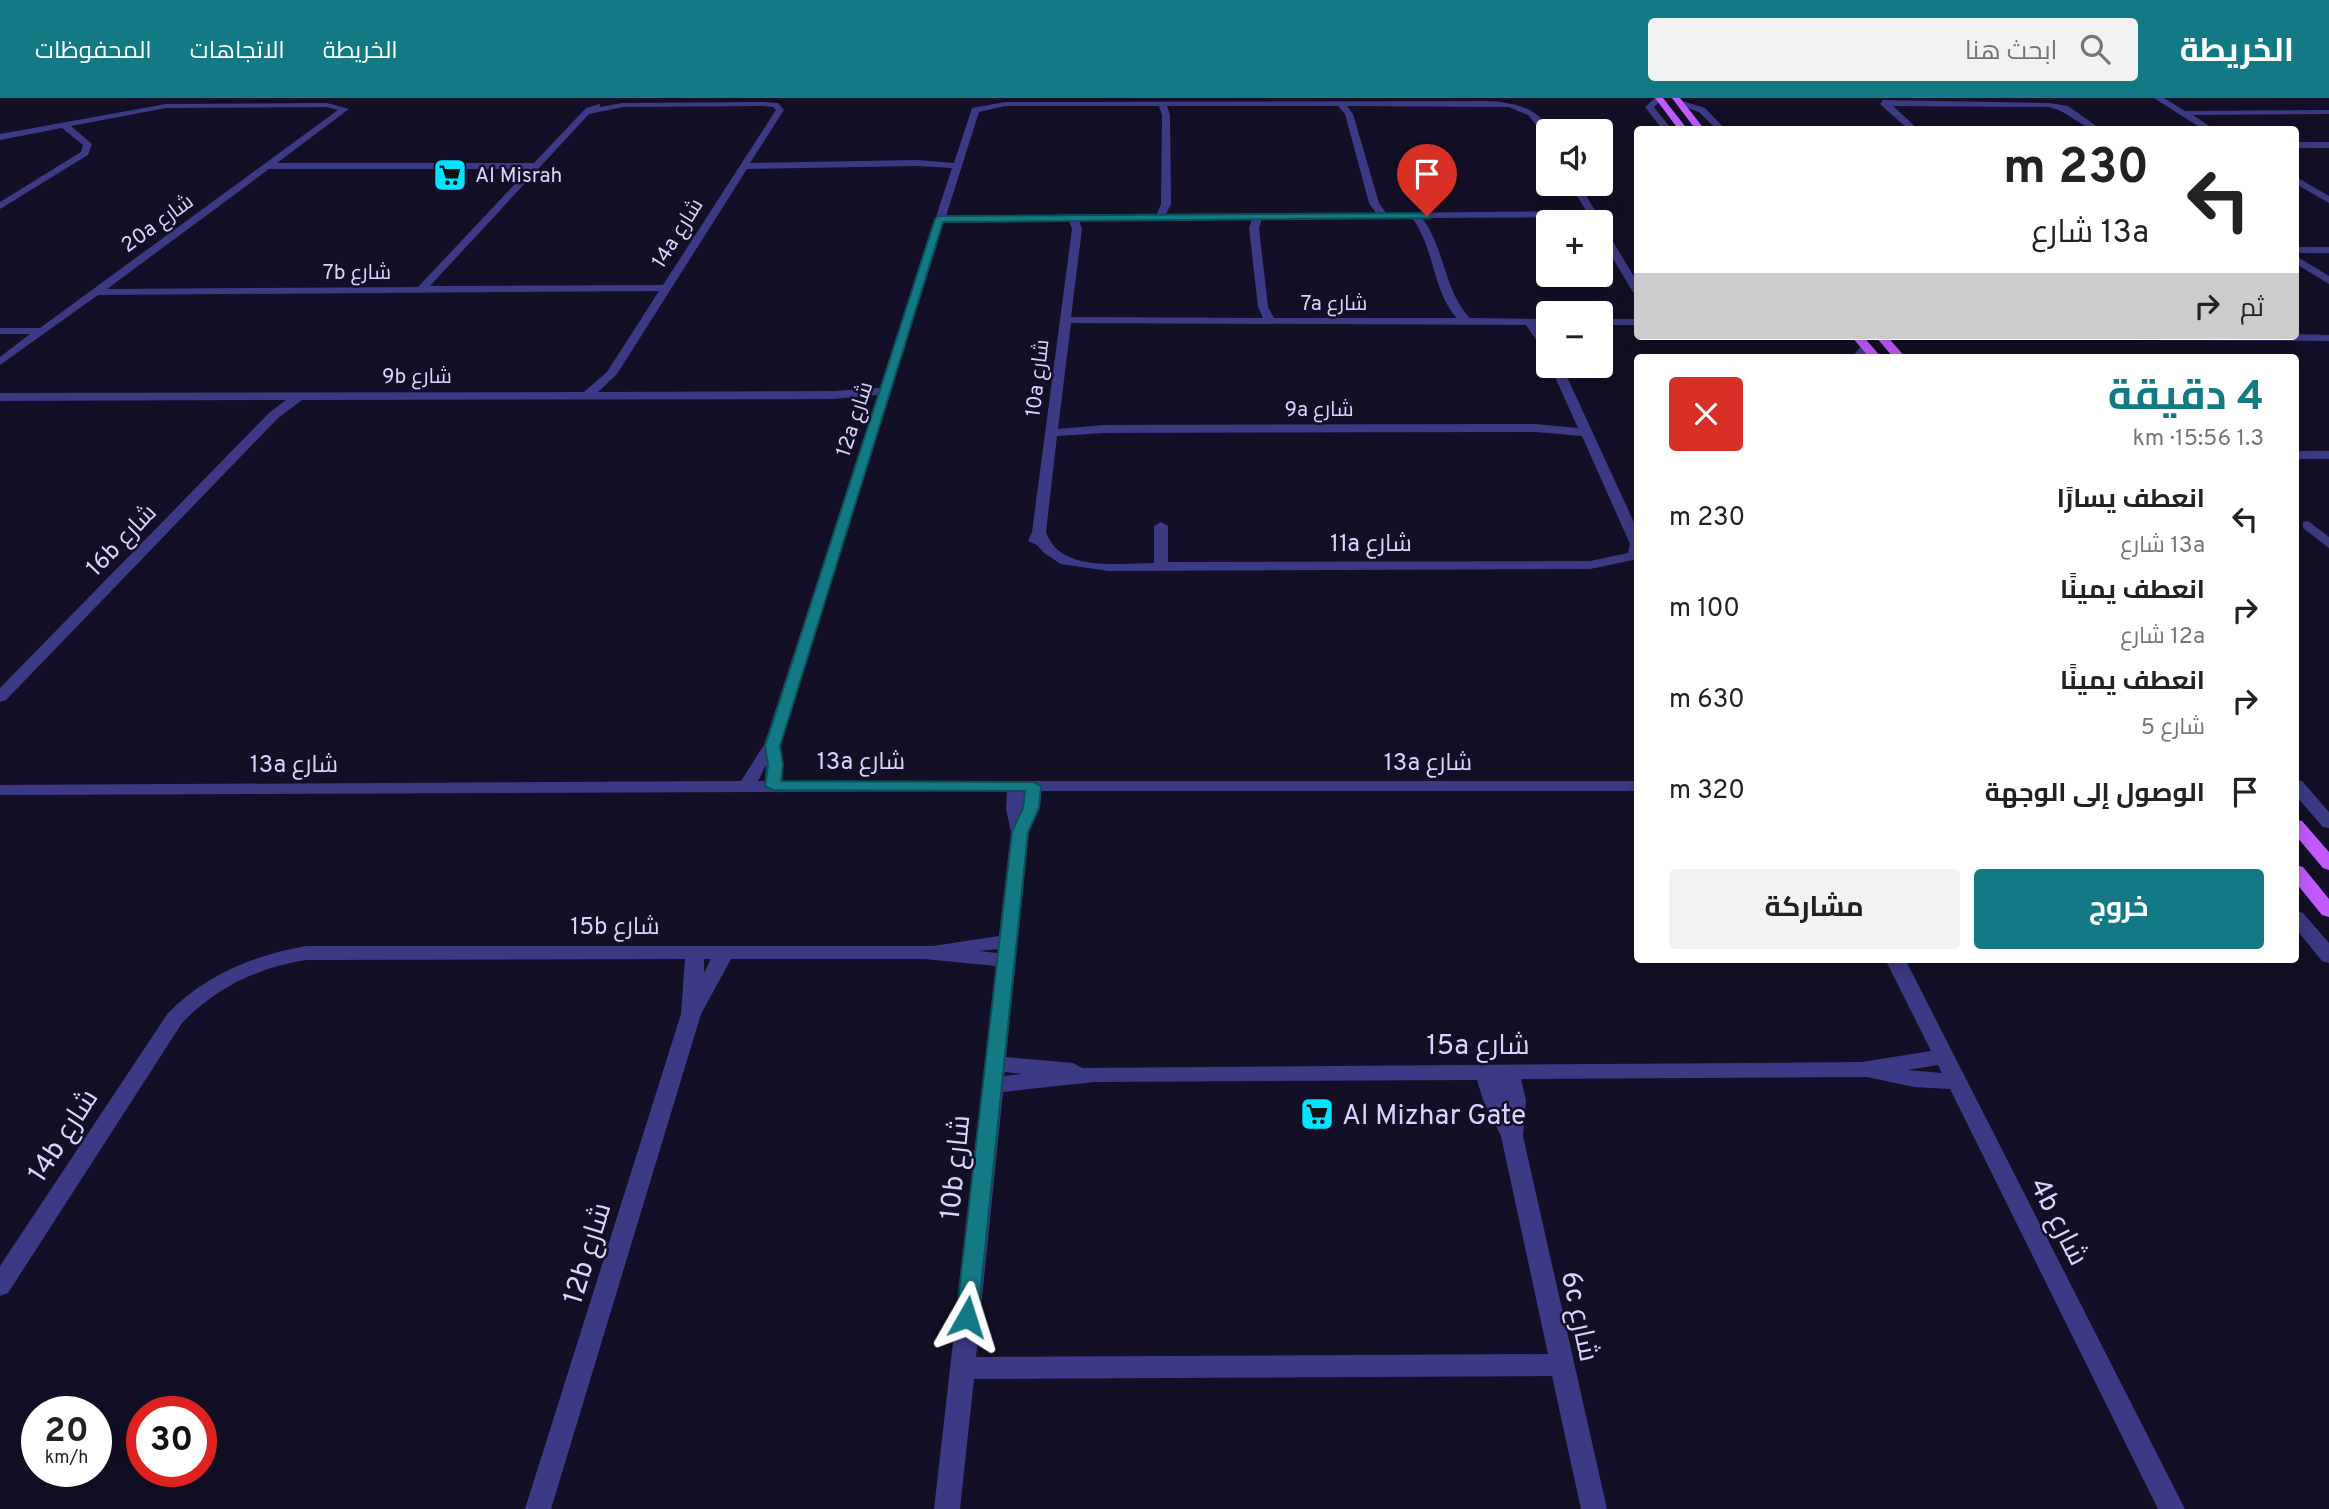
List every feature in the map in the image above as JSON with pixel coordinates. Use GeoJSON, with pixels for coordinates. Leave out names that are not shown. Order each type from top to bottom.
{"type":"FeatureCollection","features":[{"type":"Feature","properties":{"kind":"main road"},"geometry":{"type":"LineString","coordinates":[[1659,98],[1681,126]]}},
{"type":"Feature","properties":{"kind":"main road"},"geometry":{"type":"LineString","coordinates":[[1677,100],[1698,126]]}},
{"type":"Feature","properties":{"kind":"main road"},"geometry":{"type":"LineString","coordinates":[[1885,340],[1897,354]]}},
{"type":"Feature","properties":{"kind":"main road"},"geometry":{"type":"LineString","coordinates":[[2299,828],[2329,863]]}},
{"type":"Feature","properties":{"kind":"main road"},"geometry":{"type":"LineString","coordinates":[[2299,875],[2329,911]]}},
{"type":"Feature","properties":{"kind":"street"},"geometry":{"type":"LineString","coordinates":[[1659,98],[1649,107],[1665,126]]}},
{"type":"Feature","properties":{"kind":"street"},"geometry":{"type":"LineString","coordinates":[[1877,98],[1910,126]]}},
{"type":"Feature","properties":{"kind":"street"},"geometry":{"type":"LineString","coordinates":[[2158,98],[2205,126]]}},
{"type":"Feature","properties":{"kind":"street"},"geometry":{"type":"LineString","coordinates":[[1677,100],[1702,110],[1718,126]]}},
{"type":"Feature","properties":{"kind":"street"},"geometry":{"type":"LineString","coordinates":[[1536,215],[1161,216],[1166,204],[1166,103],[1473,103],[1510,106],[1538,119]]}},
{"type":"Feature","properties":{"kind":"street","name":"12a شارع"},"geometry":{"type":"LineString","coordinates":[[747,786],[757,766],[772,746],[886,395],[973,113],[997,104],[1166,103]]}},
{"type":"Feature","properties":{"kind":"street","name":"14a شارع"},"geometry":{"type":"LineString","coordinates":[[537,166],[589,112],[605,106],[752,104],[774,109],[744,164],[611,374],[588,395]]}},
{"type":"Feature","properties":{"kind":"street"},"geometry":{"type":"LineString","coordinates":[[1345,104],[1374,204],[1383,216]]}},
{"type":"Feature","properties":{"kind":"street"},"geometry":{"type":"LineString","coordinates":[[1885,104],[2049,105],[2065,108],[2092,126]]}},
{"type":"Feature","properties":{"kind":"street","name":"20a شارع"},"geometry":{"type":"LineString","coordinates":[[0,362],[339,110],[322,105],[166,106],[67,128]]}},
{"type":"Feature","properties":{"kind":"street"},"geometry":{"type":"LineString","coordinates":[[2184,113],[2329,112]]}},
{"type":"Feature","properties":{"kind":"street"},"geometry":{"type":"LineString","coordinates":[[0,137],[52,127],[67,128],[88,144],[85,153],[0,206]]}},
{"type":"Feature","properties":{"kind":"street"},"geometry":{"type":"LineString","coordinates":[[2299,145],[2329,145]]}},
{"type":"Feature","properties":{"kind":"street"},"geometry":{"type":"LineString","coordinates":[[744,164],[957,163]]}},
{"type":"Feature","properties":{"kind":"street"},"geometry":{"type":"LineString","coordinates":[[267,166],[537,166]]}},
{"type":"Feature","properties":{"kind":"street"},"geometry":{"type":"LineString","coordinates":[[420,291],[537,166]]}},
{"type":"Feature","properties":{"kind":"street"},"geometry":{"type":"LineString","coordinates":[[2299,182],[2329,200]]}},
{"type":"Feature","properties":{"kind":"street"},"geometry":{"type":"LineString","coordinates":[[1166,204],[1172,216]]}},
{"type":"Feature","properties":{"kind":"street"},"geometry":{"type":"LineString","coordinates":[[1370,216],[1374,204]]}},
{"type":"Feature","properties":{"kind":"street","name":"10a شارع"},"geometry":{"type":"LineString","coordinates":[[1048,556],[1035,548],[1052,429],[1075,223],[1085,217],[1161,216]]}},
{"type":"Feature","properties":{"kind":"street"},"geometry":{"type":"LineString","coordinates":[[1245,216],[1254,228]]}},
{"type":"Feature","properties":{"kind":"street"},"geometry":{"type":"LineString","coordinates":[[1257,322],[1262,307],[1254,228],[1258,216]]}},
{"type":"Feature","properties":{"kind":"street"},"geometry":{"type":"LineString","coordinates":[[1415,216],[1426,230],[1453,307],[1467,322]]}},
{"type":"Feature","properties":{"kind":"street"},"geometry":{"type":"LineString","coordinates":[[1426,230],[1427,216]]}},
{"type":"Feature","properties":{"kind":"street"},"geometry":{"type":"LineString","coordinates":[[940,217],[1075,223]]}},
{"type":"Feature","properties":{"kind":"street"},"geometry":{"type":"LineString","coordinates":[[1613,249],[1634,285]]}},
{"type":"Feature","properties":{"kind":"street"},"geometry":{"type":"LineString","coordinates":[[2299,250],[2329,250]]}},
{"type":"Feature","properties":{"kind":"street"},"geometry":{"type":"LineString","coordinates":[[2299,261],[2329,281]]}},
{"type":"Feature","properties":{"kind":"street","name":"7b شارع"},"geometry":{"type":"LineString","coordinates":[[96,292],[664,291]]}},
{"type":"Feature","properties":{"kind":"street"},"geometry":{"type":"LineString","coordinates":[[1262,307],[1271,322]]}},
{"type":"Feature","properties":{"kind":"street"},"geometry":{"type":"LineString","coordinates":[[1450,322],[1453,307]]}},
{"type":"Feature","properties":{"kind":"street","name":"7a شارع"},"geometry":{"type":"LineString","coordinates":[[1065,322],[1536,322]]}},
{"type":"Feature","properties":{"kind":"street"},"geometry":{"type":"LineString","coordinates":[[1613,322],[1634,322]]}},
{"type":"Feature","properties":{"kind":"street"},"geometry":{"type":"LineString","coordinates":[[0,331],[43,331]]}},
{"type":"Feature","properties":{"kind":"street"},"geometry":{"type":"LineString","coordinates":[[2299,338],[2329,338]]}},
{"type":"Feature","properties":{"kind":"street"},"geometry":{"type":"LineString","coordinates":[[1899,354],[1905,343],[1922,340]]}},
{"type":"Feature","properties":{"kind":"street","name":"14a شارع"},"geometry":{"type":"LineString","coordinates":[[605,395],[611,374]]}},
{"type":"Feature","properties":{"kind":"street"},"geometry":{"type":"LineString","coordinates":[[1561,378],[1584,429]]}},
{"type":"Feature","properties":{"kind":"street","name":"9b شارع"},"geometry":{"type":"LineString","coordinates":[[0,397],[886,395]]}},
{"type":"Feature","properties":{"kind":"street","name":"16b شارع"},"geometry":{"type":"LineString","coordinates":[[274,415],[275,407],[285,396]]}},
{"type":"Feature","properties":{"kind":"street","name":"16b شارع"},"geometry":{"type":"LineString","coordinates":[[0,697],[274,415],[299,396]]}},
{"type":"Feature","properties":{"kind":"street","name":"9a شارع"},"geometry":{"type":"LineString","coordinates":[[1052,429],[1584,429]]}},
{"type":"Feature","properties":{"kind":"street","name":"11a شارع"},"geometry":{"type":"LineString","coordinates":[[1584,429],[1634,537]]}},
{"type":"Feature","properties":{"kind":"street"},"geometry":{"type":"LineString","coordinates":[[2299,455],[2329,455]]}},
{"type":"Feature","properties":{"kind":"street"},"geometry":{"type":"LineString","coordinates":[[1161,526],[1161,567]]}},
{"type":"Feature","properties":{"kind":"street"},"geometry":{"type":"LineString","coordinates":[[2308,526],[2329,544]]}},
{"type":"Feature","properties":{"kind":"street","name":"11a شارع"},"geometry":{"type":"LineString","coordinates":[[1048,556],[1070,568],[1590,565],[1634,556]]}},
{"type":"Feature","properties":{"kind":"street","name":"12a شارع"},"geometry":{"type":"LineString","coordinates":[[772,746],[775,765],[773,786]]}},
{"type":"Feature","properties":{"kind":"street","name":"13a شارع"},"geometry":{"type":"LineString","coordinates":[[0,790],[747,786],[1634,786]]}},
{"type":"Feature","properties":{"kind":"street","name":"10b شارع"},"geometry":{"type":"LineString","coordinates":[[947,1509],[1020,832],[1031,808],[1025,786]]}},
{"type":"Feature","properties":{"kind":"street"},"geometry":{"type":"LineString","coordinates":[[2299,788],[2329,823]]}},
{"type":"Feature","properties":{"kind":"street"},"geometry":{"type":"LineString","coordinates":[[2299,921],[2329,957]]}},
{"type":"Feature","properties":{"kind":"street","name":"15b شارع"},"geometry":{"type":"LineString","coordinates":[[228,970],[306,953],[1007,951]]}},
{"type":"Feature","properties":{"kind":"street","name":"12b شارع"},"geometry":{"type":"LineString","coordinates":[[538,1509],[691,1014],[725,952]]}},
{"type":"Feature","properties":{"kind":"street","name":"12b شارع"},"geometry":{"type":"LineString","coordinates":[[691,1014],[695,953]]}},
{"type":"Feature","properties":{"kind":"street","name":"4b شارع"},"geometry":{"type":"LineString","coordinates":[[1897,963],[2172,1509]]}},
{"type":"Feature","properties":{"kind":"street","name":"14b شارع"},"geometry":{"type":"LineString","coordinates":[[0,1286],[175,1018],[228,970]]}},
{"type":"Feature","properties":{"kind":"street","name":"15a شارع"},"geometry":{"type":"LineString","coordinates":[[994,1074],[1862,1070],[1943,1057]]}},
{"type":"Feature","properties":{"kind":"street","name":"15a شارع"},"geometry":{"type":"LineString","coordinates":[[1862,1070],[1914,1079],[1956,1082]]}},
{"type":"Feature","properties":{"kind":"street","name":"6c شارع"},"geometry":{"type":"LineString","coordinates":[[1485,1072],[1494,1100],[1512,1136],[1594,1509]]}},
{"type":"Feature","properties":{"kind":"street","name":"6c شارع"},"geometry":{"type":"LineString","coordinates":[[1509,1072],[1515,1101],[1512,1136]]}},
{"type":"Feature","properties":{"kind":"street"},"geometry":{"type":"LineString","coordinates":[[962,1368],[1562,1365]]}},
{"type":"Feature","properties":{"kind":"place","name":"Al Misrah"},"geometry":{"type":"Point","coordinates":[450,175]}},
{"type":"Feature","properties":{"kind":"place","name":"Al Mizhar Gate"},"geometry":{"type":"Point","coordinates":[1317,1114]}},
{"type":"Feature","properties":{"kind":"route"},"geometry":{"type":"LineString","coordinates":[[967,1317],[1020,832],[1031,808],[1033,786],[773,786],[775,756],[772,746],[887,391],[939,219],[1427,216]]}}]}
